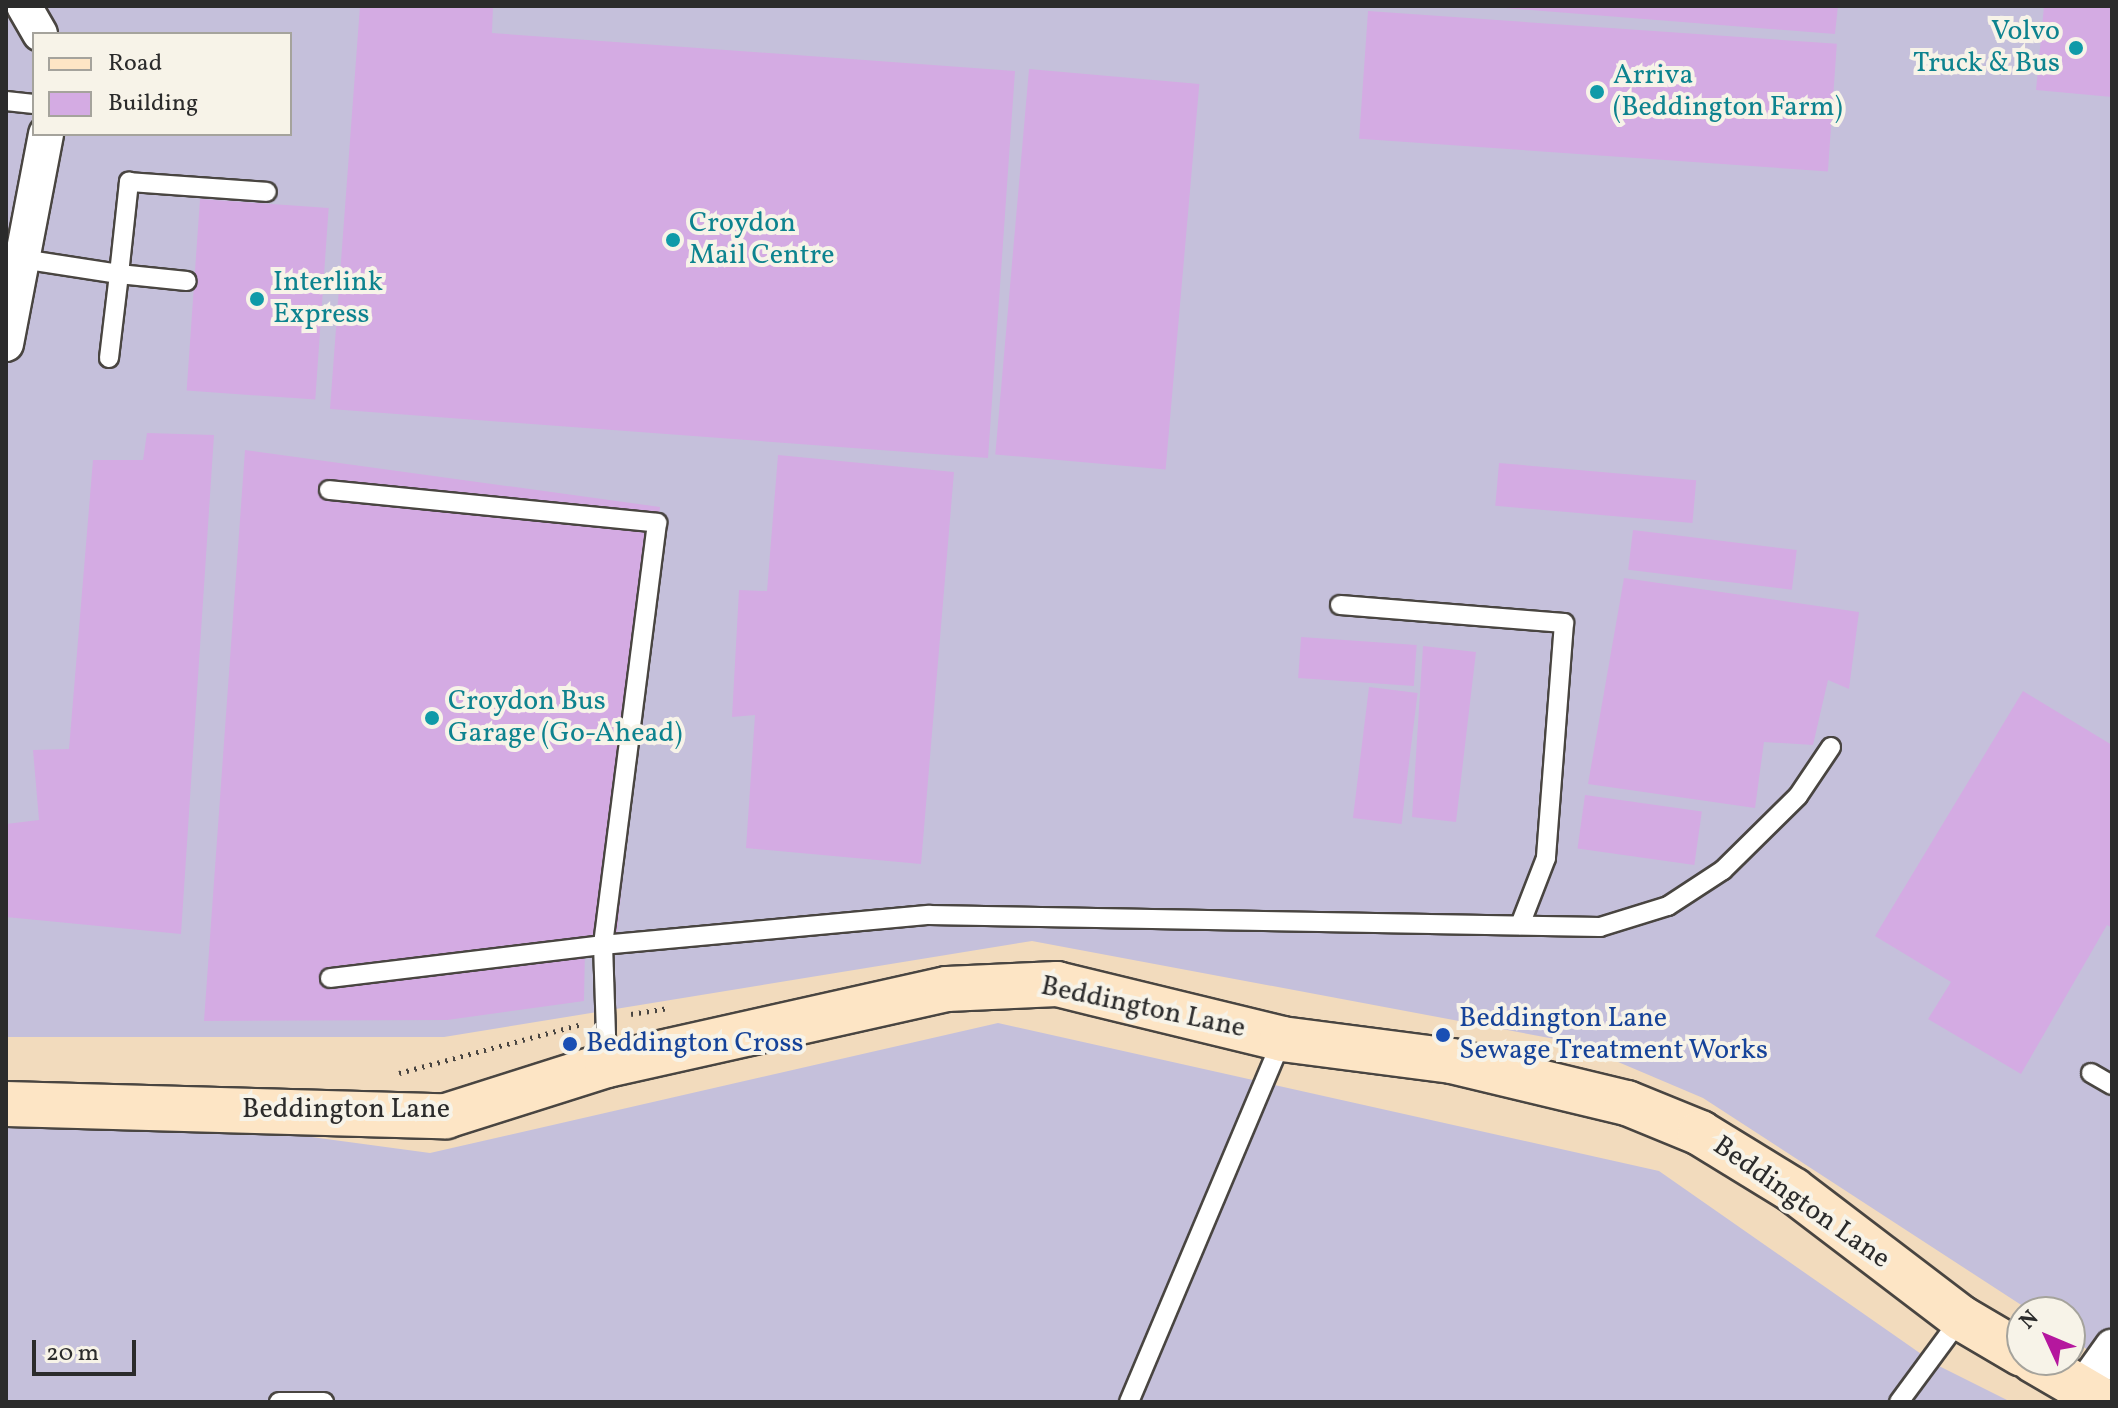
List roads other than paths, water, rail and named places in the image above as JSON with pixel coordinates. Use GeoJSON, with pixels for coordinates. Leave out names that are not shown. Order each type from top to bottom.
{"type":"FeatureCollection","features":[{"type":"Feature","properties":{"kind":"main road","name":"Beddington Lane"},"geometry":{"type":"LineString","coordinates":[[6,1104],[446,1116],[607,1065],[997,982],[1057,984],[1282,1039],[1549,1082],[1671,1121],[1793,1190],[1961,1318],[2006,1345]]}},
{"type":"Feature","properties":{"kind":"main road"},"geometry":{"type":"LineString","coordinates":[[2061,1376],[2094,1395]]}},
{"type":"Feature","properties":{"kind":"street"},"geometry":{"type":"LineString","coordinates":[[24,6],[39,32]]}},
{"type":"Feature","properties":{"kind":"street"},"geometry":{"type":"LineString","coordinates":[[6,344],[18,243],[45,136]]}},
{"type":"Feature","properties":{"kind":"street"},"geometry":{"type":"LineString","coordinates":[[2094,1395],[2112,1347]]}},
{"type":"Feature","properties":{"kind":"lane"},"geometry":{"type":"LineString","coordinates":[[6,101],[32,104]]}},
{"type":"Feature","properties":{"kind":"lane"},"geometry":{"type":"LineString","coordinates":[[109,358],[129,182],[267,192]]}},
{"type":"Feature","properties":{"kind":"lane"},"geometry":{"type":"LineString","coordinates":[[18,243],[119,274],[187,281]]}},
{"type":"Feature","properties":{"kind":"lane"},"geometry":{"type":"LineString","coordinates":[[329,490],[657,523],[603,945],[607,1065]]}},
{"type":"Feature","properties":{"kind":"lane"},"geometry":{"type":"LineString","coordinates":[[1340,605],[1564,623],[1546,858],[1520,925]]}},
{"type":"Feature","properties":{"kind":"lane"},"geometry":{"type":"LineString","coordinates":[[330,978],[603,945],[929,915],[1600,927],[1668,906],[1723,870],[1798,796],[1831,747]]}},
{"type":"Feature","properties":{"kind":"lane"},"geometry":{"type":"LineString","coordinates":[[1129,1402],[1282,1039]]}},
{"type":"Feature","properties":{"kind":"lane"},"geometry":{"type":"LineString","coordinates":[[2091,1073],[2112,1085]]}},
{"type":"Feature","properties":{"kind":"lane"},"geometry":{"type":"LineString","coordinates":[[1899,1402],[1961,1318]]}},
{"type":"Feature","properties":{"kind":"lane"},"geometry":{"type":"LineString","coordinates":[[279,1402],[324,1402]]}},
{"type":"Feature","properties":{"kind":"place","name":"Volvo Truck & Bus"},"geometry":{"type":"Point","coordinates":[2076,48]}},
{"type":"Feature","properties":{"kind":"place","name":"Arriva (Beddington Farm)"},"geometry":{"type":"Point","coordinates":[1597,92]}},
{"type":"Feature","properties":{"kind":"place","name":"Croydon Mail Centre"},"geometry":{"type":"Point","coordinates":[673,240]}},
{"type":"Feature","properties":{"kind":"place","name":"Interlink Express"},"geometry":{"type":"Point","coordinates":[257,299]}},
{"type":"Feature","properties":{"kind":"place","name":"Croydon Bus Garage (Go-Ahead)"},"geometry":{"type":"Point","coordinates":[432,718]}},
{"type":"Feature","properties":{"kind":"place","name":"Beddington Lane Sewage Treatment Works"},"geometry":{"type":"Point","coordinates":[1443,1035]}},
{"type":"Feature","properties":{"kind":"place","name":"Beddington Cross"},"geometry":{"type":"Point","coordinates":[570,1044]}}]}
